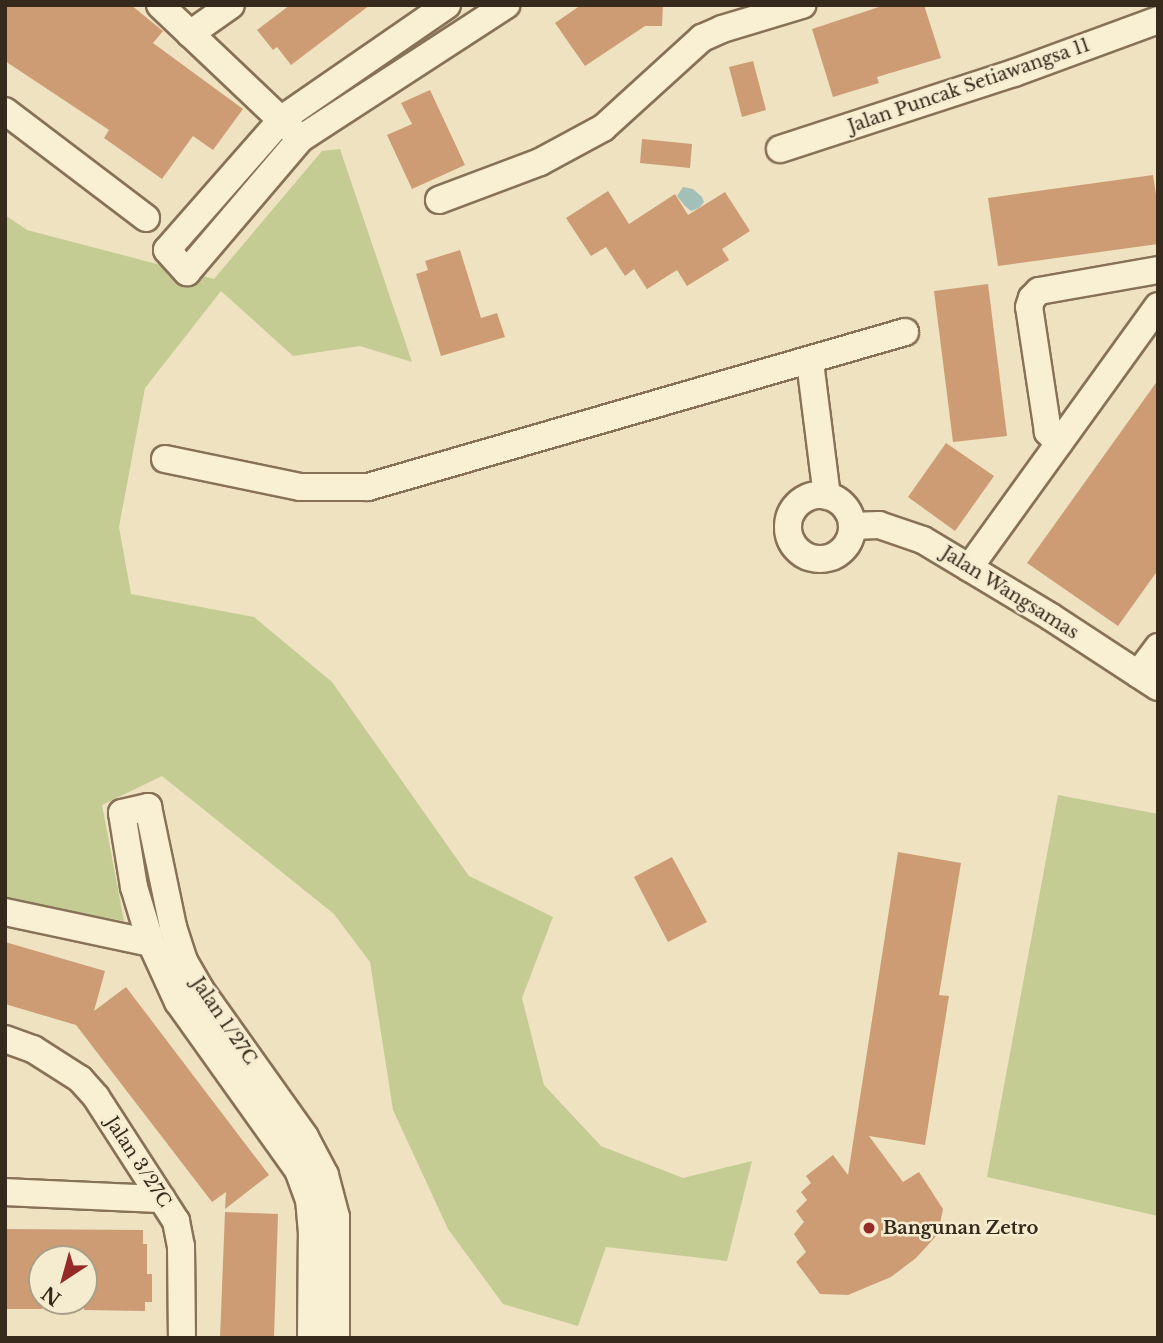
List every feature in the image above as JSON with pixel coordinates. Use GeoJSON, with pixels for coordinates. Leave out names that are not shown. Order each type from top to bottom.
{"type":"FeatureCollection","features":[{"type":"Feature","properties":{"kind":"street"},"geometry":{"type":"LineString","coordinates":[[160,5],[300,139]]}},
{"type":"Feature","properties":{"kind":"street"},"geometry":{"type":"LineString","coordinates":[[190,34],[231,5]]}},
{"type":"Feature","properties":{"kind":"street"},"geometry":{"type":"LineString","coordinates":[[447,5],[282,119],[167,250],[187,272],[300,139],[506,5]]}},
{"type":"Feature","properties":{"kind":"street"},"geometry":{"type":"LineString","coordinates":[[439,200],[540,162],[603,128],[702,38],[722,29],[803,5]]}},
{"type":"Feature","properties":{"kind":"street","name":"Jalan Puncak Setiawangsa 11"},"geometry":{"type":"LineString","coordinates":[[780,149],[1014,73],[1158,20]]}},
{"type":"Feature","properties":{"kind":"street"},"geometry":{"type":"LineString","coordinates":[[5,111],[146,218]]}},
{"type":"Feature","properties":{"kind":"street"},"geometry":{"type":"LineString","coordinates":[[1059,443],[1048,432],[1030,307],[1032,298],[1039,291],[1158,270]]}},
{"type":"Feature","properties":{"kind":"street"},"geometry":{"type":"LineString","coordinates":[[969,568],[1158,306]]}},
{"type":"Feature","properties":{"kind":"street"},"geometry":{"type":"LineString","coordinates":[[164,459],[300,486],[368,487],[810,362],[905,332]]}},
{"type":"Feature","properties":{"kind":"street"},"geometry":{"type":"LineString","coordinates":[[810,362],[827,496]]}},
{"type":"Feature","properties":{"kind":"street"},"geometry":{"type":"LineString","coordinates":[[827,496],[844,506],[852,526],[847,544],[830,558],[813,558],[799,551],[789,539],[788,522],[792,511],[809,497],[827,496]]}},
{"type":"Feature","properties":{"kind":"street","name":"Jalan Wangsamas"},"geometry":{"type":"LineString","coordinates":[[852,526],[879,525],[923,540],[1148,681]]}},
{"type":"Feature","properties":{"kind":"street"},"geometry":{"type":"LineString","coordinates":[[1148,681],[1158,647]]}},
{"type":"Feature","properties":{"kind":"street","name":"Jalan 1/27C"},"geometry":{"type":"LineString","coordinates":[[311,1338],[312,1233],[309,1200],[298,1170],[178,1002],[151,943],[134,887],[122,813],[148,807],[173,927],[184,961],[200,989],[305,1138],[325,1175],[337,1217],[335,1338]]}},
{"type":"Feature","properties":{"kind":"street"},"geometry":{"type":"LineString","coordinates":[[5,912],[151,943]]}},
{"type":"Feature","properties":{"kind":"street","name":"Jalan 3/27C"},"geometry":{"type":"LineString","coordinates":[[5,1039],[33,1049],[80,1079],[96,1097],[176,1221],[181,1246],[182,1338]]}},
{"type":"Feature","properties":{"kind":"street"},"geometry":{"type":"LineString","coordinates":[[5,1192],[162,1199]]}},
{"type":"Feature","properties":{"kind":"green space"},"geometry":{"type":"Polygon","coordinates":[[[340,149],[412,362],[360,346],[293,356],[221,291],[145,388],[119,527],[131,594],[254,617],[332,682],[469,876],[553,917],[522,998],[544,1085],[601,1146],[683,1178],[752,1161],[727,1261],[606,1247],[578,1326],[503,1304],[448,1229],[393,1110],[370,962],[334,914],[162,776],[102,805],[124,921],[5,899],[5,215],[27,230],[214,279],[322,151],[340,149]]]}},
{"type":"Feature","properties":{"kind":"green space"},"geometry":{"type":"Polygon","coordinates":[[[1058,795],[1158,814],[1158,1216],[987,1177],[1058,795]]]}},
{"type":"Feature","properties":{"kind":"water"},"geometry":{"type":"Polygon","coordinates":[[[683,187],[693,189],[702,197],[704,202],[699,208],[691,211],[677,196],[683,187]]]}},
{"type":"Feature","properties":{"kind":"building"},"geometry":{"type":"Polygon","coordinates":[[[5,5],[131,5],[163,31],[153,43],[243,109],[213,150],[193,136],[162,179],[104,138],[109,130],[5,61],[5,5]]]}},
{"type":"Feature","properties":{"kind":"building"},"geometry":{"type":"Polygon","coordinates":[[[290,5],[370,5],[291,65],[277,47],[273,50],[257,30],[290,5]]]}},
{"type":"Feature","properties":{"kind":"building"},"geometry":{"type":"Polygon","coordinates":[[[581,5],[663,5],[662,26],[645,26],[585,66],[555,23],[581,5]]]}},
{"type":"Feature","properties":{"kind":"building"},"geometry":{"type":"Polygon","coordinates":[[[885,5],[924,5],[941,58],[877,77],[879,83],[833,97],[812,29],[885,5]]]}},
{"type":"Feature","properties":{"kind":"building"},"geometry":{"type":"Polygon","coordinates":[[[753,61],[766,110],[742,117],[729,67],[753,61]]]}},
{"type":"Feature","properties":{"kind":"building"},"geometry":{"type":"Polygon","coordinates":[[[430,90],[465,165],[412,189],[387,135],[412,124],[401,103],[430,90]]]}},
{"type":"Feature","properties":{"kind":"building"},"geometry":{"type":"Polygon","coordinates":[[[642,139],[692,144],[690,168],[640,163],[642,139]]]}},
{"type":"Feature","properties":{"kind":"building"},"geometry":{"type":"Polygon","coordinates":[[[1153,175],[1158,208],[1158,244],[998,266],[988,198],[1153,175]]]}},
{"type":"Feature","properties":{"kind":"building"},"geometry":{"type":"Polygon","coordinates":[[[608,191],[629,224],[675,194],[688,215],[725,192],[750,231],[722,249],[729,260],[687,286],[677,270],[647,289],[634,269],[625,276],[606,247],[591,256],[566,218],[608,191]]]}},
{"type":"Feature","properties":{"kind":"building"},"geometry":{"type":"Polygon","coordinates":[[[460,250],[481,318],[497,313],[505,337],[441,356],[416,274],[428,270],[425,261],[460,250]]]}},
{"type":"Feature","properties":{"kind":"building"},"geometry":{"type":"Polygon","coordinates":[[[988,284],[1007,436],[953,442],[934,291],[988,284]]]}},
{"type":"Feature","properties":{"kind":"building"},"geometry":{"type":"Polygon","coordinates":[[[1158,380],[1158,570],[1118,626],[1027,563],[1158,380]]]}},
{"type":"Feature","properties":{"kind":"building"},"geometry":{"type":"Polygon","coordinates":[[[946,443],[994,476],[955,531],[908,497],[946,443]]]}},
{"type":"Feature","properties":{"kind":"building"},"geometry":{"type":"Polygon","coordinates":[[[898,852],[961,863],[939,995],[949,996],[925,1145],[869,1136],[903,1182],[919,1172],[943,1209],[938,1234],[916,1258],[891,1277],[848,1295],[820,1294],[796,1262],[806,1252],[794,1234],[804,1222],[796,1211],[807,1200],[801,1192],[811,1183],[806,1176],[833,1155],[848,1175],[898,852]]]}},
{"type":"Feature","properties":{"kind":"building"},"geometry":{"type":"Polygon","coordinates":[[[672,857],[707,922],[668,942],[634,877],[672,857]]]}},
{"type":"Feature","properties":{"kind":"building"},"geometry":{"type":"Polygon","coordinates":[[[5,942],[105,971],[94,1011],[126,987],[269,1175],[225,1209],[226,1192],[212,1202],[76,1025],[5,1004],[5,942]]]}},
{"type":"Feature","properties":{"kind":"building"},"geometry":{"type":"Polygon","coordinates":[[[225,1212],[278,1214],[274,1338],[220,1338],[225,1212]]]}},
{"type":"Feature","properties":{"kind":"building"},"geometry":{"type":"Polygon","coordinates":[[[5,1229],[143,1230],[143,1244],[147,1244],[147,1274],[152,1274],[152,1302],[145,1302],[145,1311],[98,1310],[98,1245],[28,1245],[28,1309],[5,1309],[5,1229]]]}},
{"type":"Feature","properties":{"kind":"place","name":"Bangunan Zetro"},"geometry":{"type":"Point","coordinates":[869,1228]}}]}
